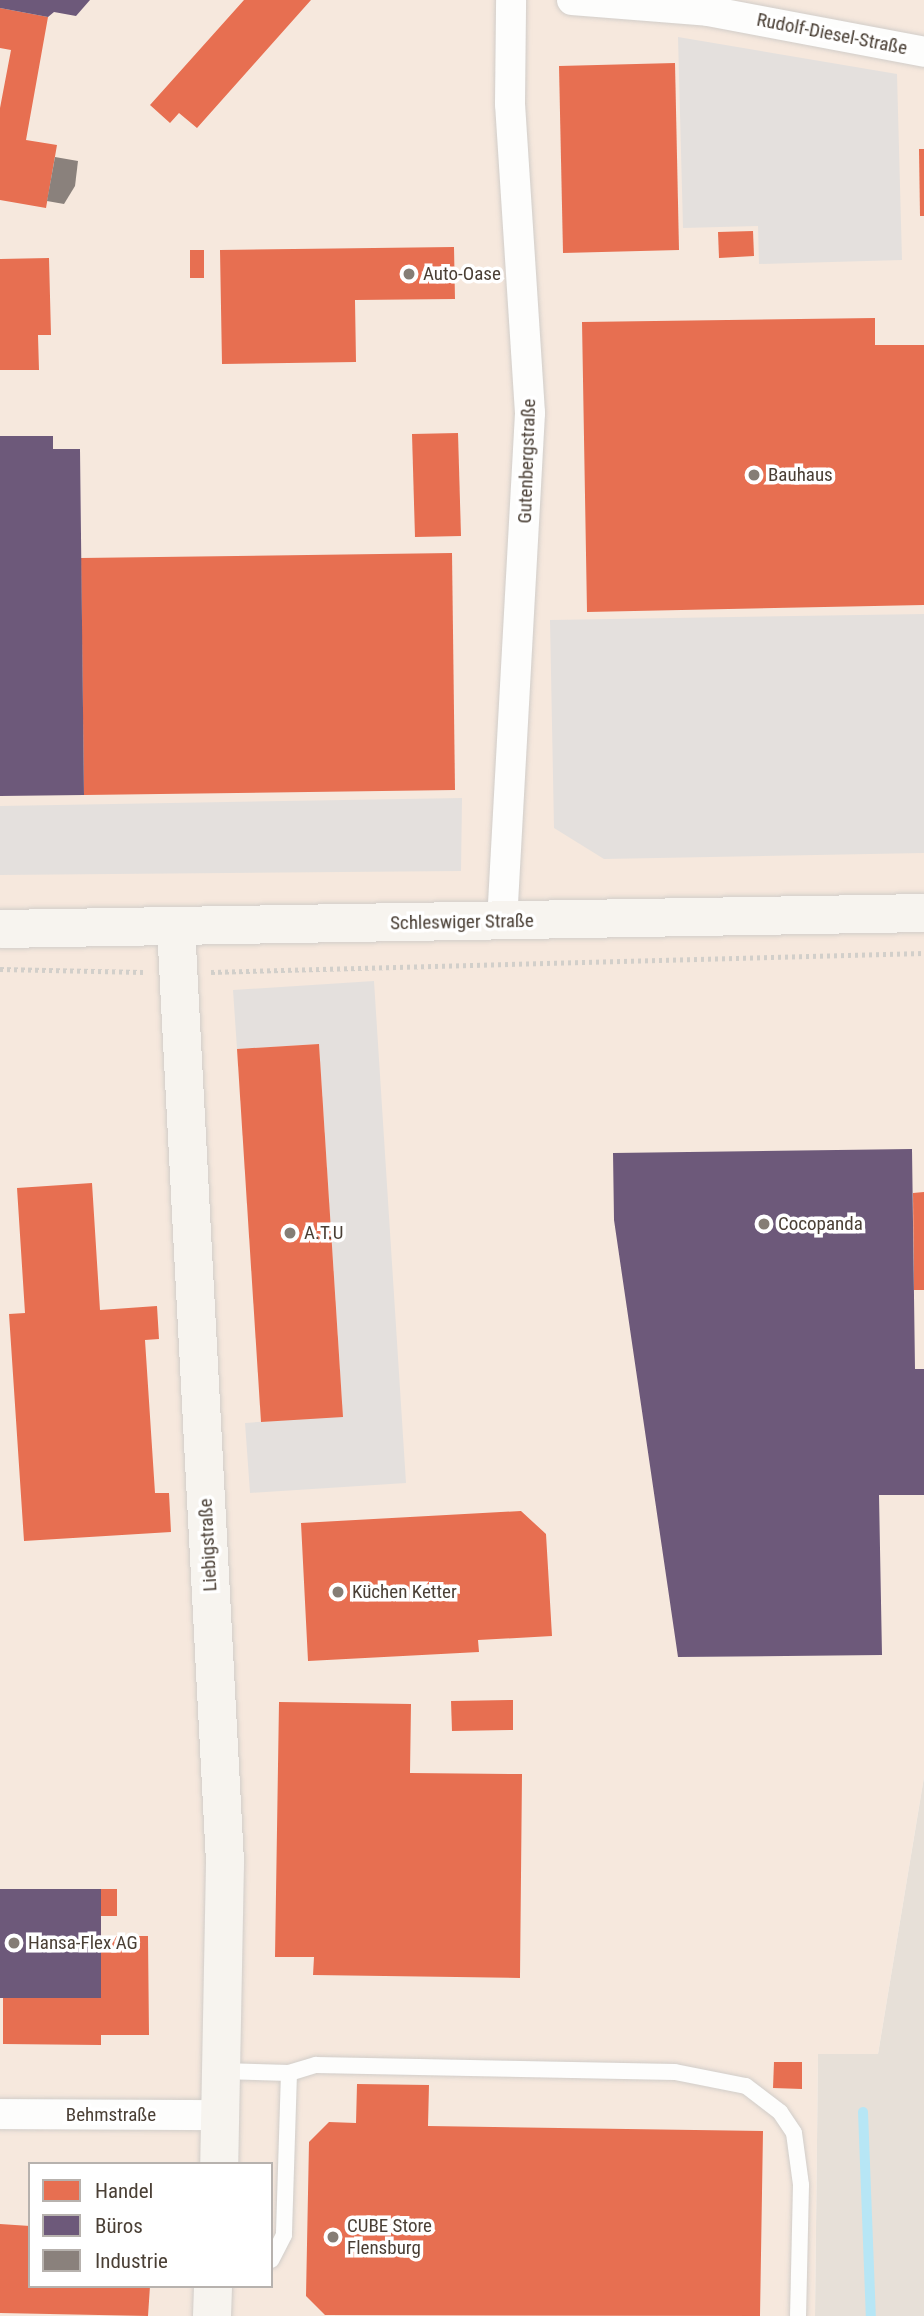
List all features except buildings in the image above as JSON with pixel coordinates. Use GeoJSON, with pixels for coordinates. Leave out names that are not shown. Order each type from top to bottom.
{"type":"FeatureCollection","features":[{"type":"Feature","properties":{"kind":"street","name":"Gutenbergstraße"},"geometry":{"type":"LineString","coordinates":[[502,922],[530,413],[510,104],[510,0]]}},
{"type":"Feature","properties":{"kind":"street","name":"Rudolf-Diesel-Straße"},"geometry":{"type":"LineString","coordinates":[[572,0],[708,11],[924,52]]}},
{"type":"Feature","properties":{"kind":"street","name":"Schleswiger Straße"},"geometry":{"type":"LineString","coordinates":[[0,929],[924,914]]}},
{"type":"Feature","properties":{"kind":"street","name":"Liebigstraße"},"geometry":{"type":"LineString","coordinates":[[176,927],[225,1863],[219,2162]]}},
{"type":"Feature","properties":{"kind":"street","name":"Behmstraße"},"geometry":{"type":"LineString","coordinates":[[0,2114],[221,2115]]}},
{"type":"Feature","properties":{"kind":"street"},"geometry":{"type":"LineString","coordinates":[[212,2316],[213,2288]]}},
{"type":"Feature","properties":{"kind":"lane"},"geometry":{"type":"LineString","coordinates":[[222,2071],[289,2073],[316,2065],[675,2072],[746,2086],[780,2112],[794,2133],[801,2185],[798,2316]]}},
{"type":"Feature","properties":{"kind":"lane"},"geometry":{"type":"LineString","coordinates":[[273,2256],[284,2235],[289,2073]]}},
{"type":"Feature","properties":{"kind":"path"},"geometry":{"type":"LineString","coordinates":[[0,969],[178,973],[924,953]]}},
{"type":"Feature","properties":{"kind":"shaded area"},"geometry":{"type":"Polygon","coordinates":[[[0,0],[924,0],[924,1777],[878,2054],[818,2054],[815,2316],[0,2316],[0,0]]]}},
{"type":"Feature","properties":{"kind":"shaded area"},"geometry":{"type":"Polygon","coordinates":[[[678,37],[897,74],[902,260],[759,264],[758,226],[683,228],[678,37]]]}},
{"type":"Feature","properties":{"kind":"shaded area"},"geometry":{"type":"Polygon","coordinates":[[[924,614],[924,853],[604,859],[554,828],[550,620],[924,614]]]}},
{"type":"Feature","properties":{"kind":"shaded area"},"geometry":{"type":"Polygon","coordinates":[[[462,798],[461,871],[0,875],[0,806],[462,798]]]}},
{"type":"Feature","properties":{"kind":"shaded area"},"geometry":{"type":"Polygon","coordinates":[[[374,981],[406,1483],[250,1493],[245,1423],[343,1416],[319,1044],[237,1049],[233,990],[374,981]]]}},
{"type":"Feature","properties":{"kind":"shaded area"},"geometry":{"type":"Polygon","coordinates":[[[924,1777],[924,2316],[815,2316],[818,2054],[878,2054],[924,1777]]]}},
{"type":"Feature","properties":{"kind":"waterway"},"geometry":{"type":"LineString","coordinates":[[863,2112],[871,2316]]}},
{"type":"Feature","properties":{"kind":"place","name":"Auto-Oase"},"geometry":{"type":"Point","coordinates":[409,274]}},
{"type":"Feature","properties":{"kind":"place","name":"Bauhaus"},"geometry":{"type":"Point","coordinates":[754,475]}},
{"type":"Feature","properties":{"kind":"place","name":"Cocopanda"},"geometry":{"type":"Point","coordinates":[764,1224]}},
{"type":"Feature","properties":{"kind":"place","name":"A.T.U"},"geometry":{"type":"Point","coordinates":[290,1233]}},
{"type":"Feature","properties":{"kind":"place","name":"Küchen Ketter"},"geometry":{"type":"Point","coordinates":[338,1592]}},
{"type":"Feature","properties":{"kind":"place","name":"Hansa-Flex AG"},"geometry":{"type":"Point","coordinates":[14,1943]}},
{"type":"Feature","properties":{"kind":"place","name":"CUBE Store Flensburg"},"geometry":{"type":"Point","coordinates":[333,2237]}}]}
